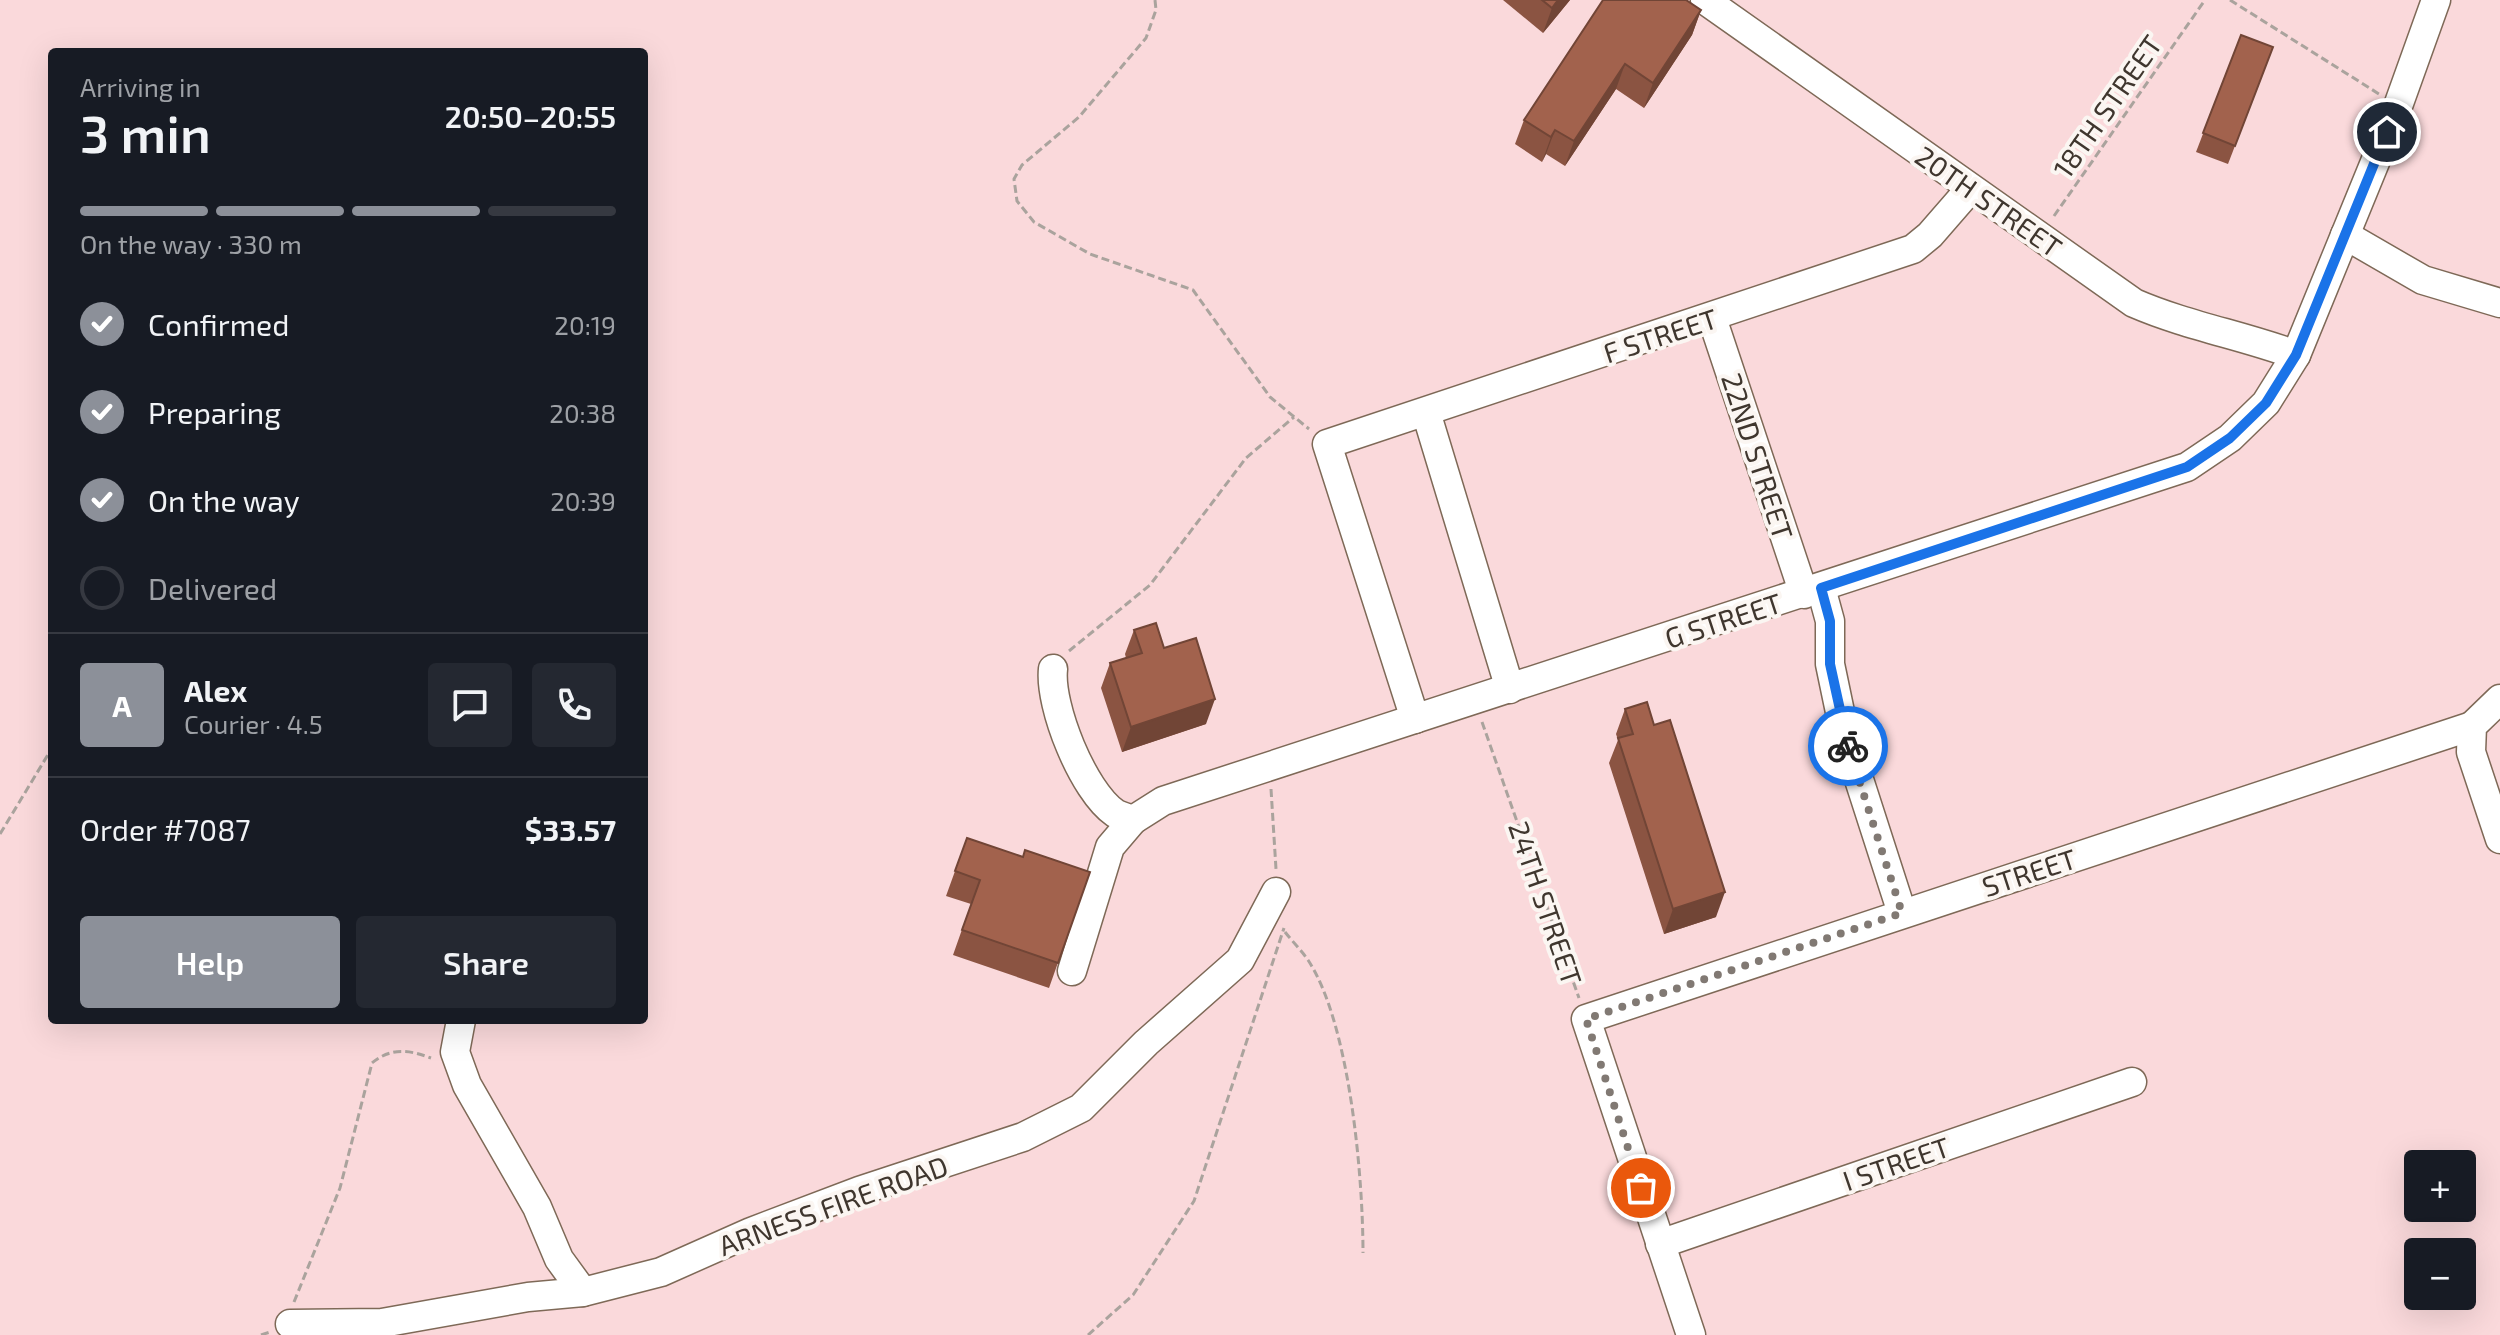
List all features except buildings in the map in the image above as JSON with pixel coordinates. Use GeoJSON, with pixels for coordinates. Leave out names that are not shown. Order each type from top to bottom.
{"type":"FeatureCollection","features":[{"type":"Feature","properties":{"kind":"lane","name":"20TH STREET"},"geometry":{"type":"LineString","coordinates":[[1705,0],[2134,303],[2176,321],[2263,343],[2296,355]]}},
{"type":"Feature","properties":{"kind":"lane","name":"G STREET"},"geometry":{"type":"LineString","coordinates":[[1072,971],[1110,847],[1133,820],[1163,801],[2187,467],[2230,438],[2266,403],[2296,355],[2398,106],[2436,0]]}},
{"type":"Feature","properties":{"kind":"lane","name":"F STREET"},"geometry":{"type":"LineString","coordinates":[[1327,444],[1913,249],[1930,235],[1970,189]]}},
{"type":"Feature","properties":{"kind":"lane"},"geometry":{"type":"LineString","coordinates":[[2345,235],[2423,280],[2500,303]]}},
{"type":"Feature","properties":{"kind":"lane","name":"22ND STREET"},"geometry":{"type":"LineString","coordinates":[[1712,318],[1812,591],[1830,621],[1830,664],[1845,736],[1902,913]]}},
{"type":"Feature","properties":{"kind":"lane"},"geometry":{"type":"LineString","coordinates":[[1426,412],[1510,689]]}},
{"type":"Feature","properties":{"kind":"lane"},"geometry":{"type":"LineString","coordinates":[[1327,444],[1415,719]]}},
{"type":"Feature","properties":{"kind":"lane"},"geometry":{"type":"LineString","coordinates":[[1053,669],[1051,690],[1076,759],[1115,813],[1133,820]]}},
{"type":"Feature","properties":{"kind":"lane"},"geometry":{"type":"LineString","coordinates":[[2500,699],[2472,726],[2471,752],[2500,839]]}},
{"type":"Feature","properties":{"kind":"lane","name":"STREET"},"geometry":{"type":"LineString","coordinates":[[1586,1019],[2472,726]]}},
{"type":"Feature","properties":{"kind":"lane","name":"ARNESS FIRE ROAD"},"geometry":{"type":"LineString","coordinates":[[290,1324],[382,1323],[528,1297],[583,1292],[661,1272],[751,1232],[832,1201],[1023,1137],[1081,1108],[1146,1043],[1240,960],[1276,892]]}},
{"type":"Feature","properties":{"kind":"lane","name":"24TH STREET"},"geometry":{"type":"LineString","coordinates":[[1586,1019],[1691,1335]]}},
{"type":"Feature","properties":{"kind":"lane"},"geometry":{"type":"LineString","coordinates":[[460,1024],[455,1052],[480,1113],[537,1207],[559,1259],[583,1292]]}},
{"type":"Feature","properties":{"kind":"lane","name":"I STREET"},"geometry":{"type":"LineString","coordinates":[[1660,1244],[2132,1082]]}},
{"type":"Feature","properties":{"kind":"path"},"geometry":{"type":"LineString","coordinates":[[1155,0],[1146,38],[1079,117],[1022,165],[1014,179],[1017,201],[1034,222],[1090,254],[1193,290],[1270,397],[1327,444]]}},
{"type":"Feature","properties":{"kind":"path","name":"18TH STREET"},"geometry":{"type":"LineString","coordinates":[[2041,236],[2205,0]]}},
{"type":"Feature","properties":{"kind":"path"},"geometry":{"type":"LineString","coordinates":[[2230,0],[2398,106]]}},
{"type":"Feature","properties":{"kind":"path"},"geometry":{"type":"LineString","coordinates":[[1053,669],[1066,653],[1150,585],[1246,458],[1294,417]]}},
{"type":"Feature","properties":{"kind":"path","name":"24TH STREET"},"geometry":{"type":"LineString","coordinates":[[1475,700],[1586,1019]]}},
{"type":"Feature","properties":{"kind":"path"},"geometry":{"type":"LineString","coordinates":[[0,834],[48,755]]}},
{"type":"Feature","properties":{"kind":"path"},"geometry":{"type":"LineString","coordinates":[[1268,769],[1276,827],[1276,892],[1285,932],[1309,962],[1344,1060],[1363,1194],[1363,1253]]}},
{"type":"Feature","properties":{"kind":"path"},"geometry":{"type":"LineString","coordinates":[[1088,1335],[1133,1295],[1194,1201],[1285,932]]}},
{"type":"Feature","properties":{"kind":"path"},"geometry":{"type":"LineString","coordinates":[[290,1324],[296,1295],[340,1188],[372,1063],[395,1051],[413,1051],[461,1069]]}},
{"type":"Feature","properties":{"kind":"shaded area"},"geometry":{"type":"Polygon","coordinates":[[[0,0],[2500,0],[2500,1335],[0,1335],[0,0]]]}},
{"type":"Feature","properties":{"kind":"way so far"},"geometry":{"type":"LineString","coordinates":[[1641,1188],[1586,1019],[1902,913],[1848,746]]}},
{"type":"Feature","properties":{"kind":"route"},"geometry":{"type":"LineString","coordinates":[[1848,746],[1830,664],[1830,621],[1821,588],[2187,467],[2230,438],[2266,403],[2296,355],[2387,132]]}}]}
